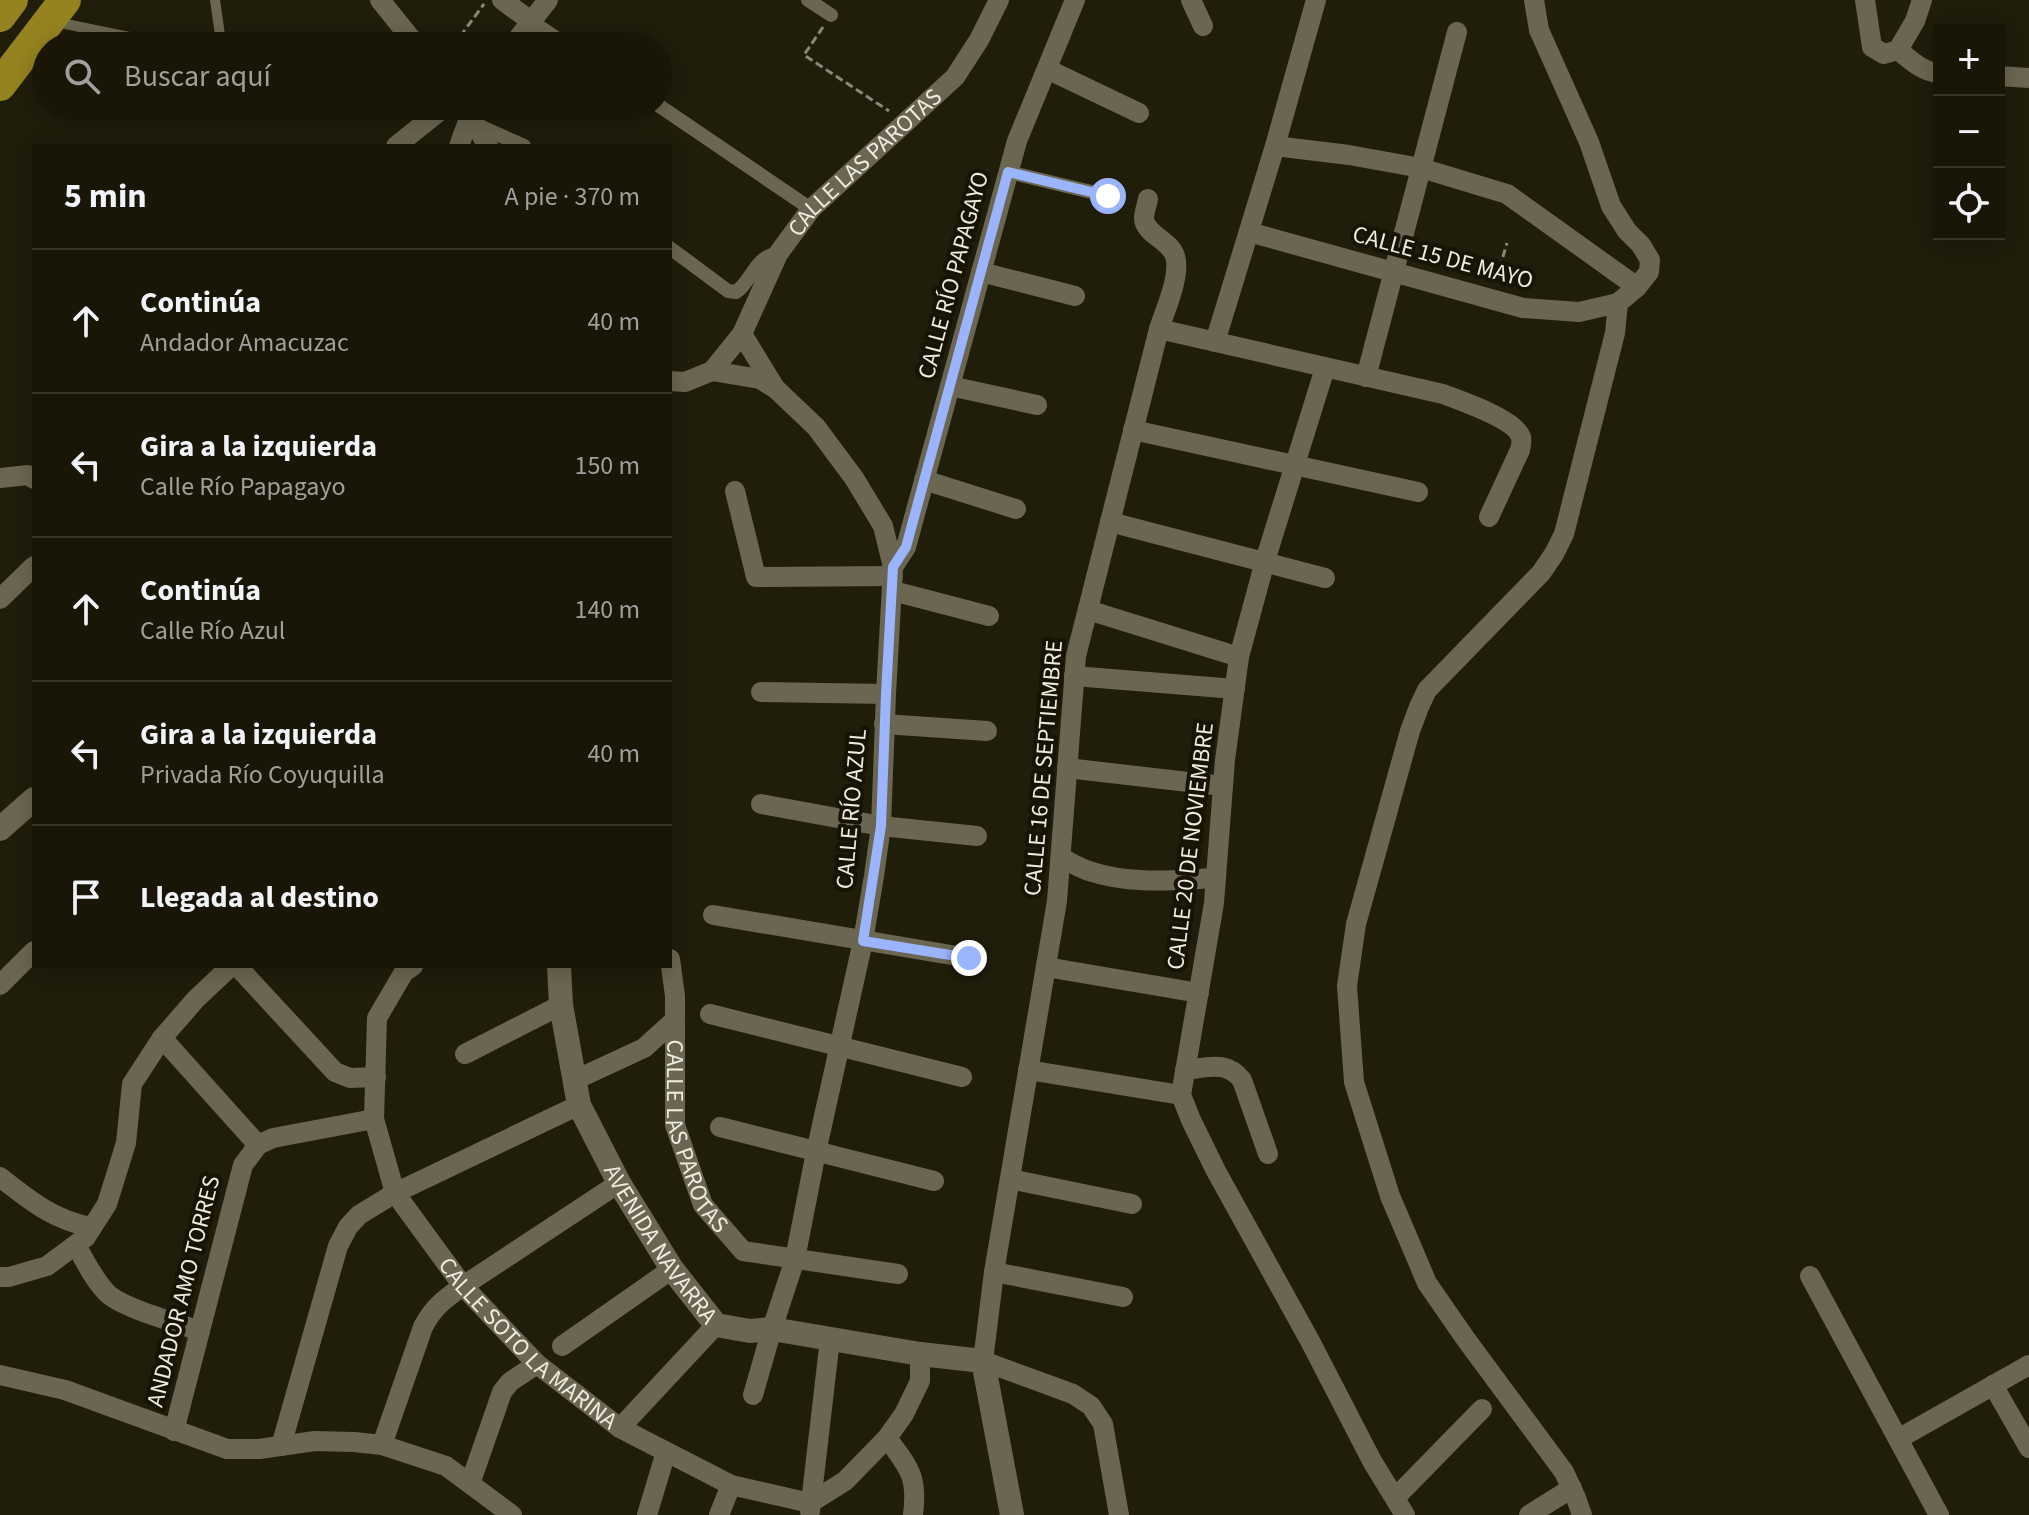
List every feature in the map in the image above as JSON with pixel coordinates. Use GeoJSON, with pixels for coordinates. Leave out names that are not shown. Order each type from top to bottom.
{"type":"FeatureCollection","features":[{"type":"Feature","properties":{"kind":"highway"},"geometry":{"type":"LineString","coordinates":[[0,16],[12,0]]}},
{"type":"Feature","properties":{"kind":"highway"},"geometry":{"type":"LineString","coordinates":[[41,32],[58,10]]}},
{"type":"Feature","properties":{"kind":"highway"},"geometry":{"type":"LineString","coordinates":[[0,85],[32,44]]}},
{"type":"Feature","properties":{"kind":"street"},"geometry":{"type":"LineString","coordinates":[[380,0],[406,32]]}},
{"type":"Feature","properties":{"kind":"street"},"geometry":{"type":"LineString","coordinates":[[502,0],[547,32]]}},
{"type":"Feature","properties":{"kind":"street"},"geometry":{"type":"LineString","coordinates":[[523,32],[548,0]]}},
{"type":"Feature","properties":{"kind":"street"},"geometry":{"type":"LineString","coordinates":[[808,0],[831,15]]}},
{"type":"Feature","properties":{"kind":"street","name":"CALLE LAS PAROTAS"},"geometry":{"type":"LineString","coordinates":[[712,371],[742,334],[778,254],[811,209],[955,77],[979,40],[999,0]]}},
{"type":"Feature","properties":{"kind":"street","name":"CALLE RÍO PAPAGAYO"},"geometry":{"type":"LineString","coordinates":[[893,578],[906,547],[1017,141],[1075,0]]}},
{"type":"Feature","properties":{"kind":"street"},"geometry":{"type":"LineString","coordinates":[[1191,0],[1203,26]]}},
{"type":"Feature","properties":{"kind":"street"},"geometry":{"type":"LineString","coordinates":[[1215,342],[1316,0]]}},
{"type":"Feature","properties":{"kind":"street"},"geometry":{"type":"LineString","coordinates":[[1275,146],[1421,168],[1507,194],[1637,287],[1649,272],[1650,260],[1611,206],[1589,142],[1539,30],[1534,0]]}},
{"type":"Feature","properties":{"kind":"street"},"geometry":{"type":"LineString","coordinates":[[1865,0],[1872,47],[1884,54],[1898,50],[1915,21],[1922,0]]}},
{"type":"Feature","properties":{"kind":"street"},"geometry":{"type":"LineString","coordinates":[[1366,377],[1457,32]]}},
{"type":"Feature","properties":{"kind":"street"},"geometry":{"type":"LineString","coordinates":[[1898,50],[1919,67],[1933,72]]}},
{"type":"Feature","properties":{"kind":"street"},"geometry":{"type":"LineString","coordinates":[[1047,69],[1139,113]]}},
{"type":"Feature","properties":{"kind":"street"},"geometry":{"type":"LineString","coordinates":[[2005,76],[2029,78]]}},
{"type":"Feature","properties":{"kind":"street"},"geometry":{"type":"LineString","coordinates":[[672,114],[811,209]]}},
{"type":"Feature","properties":{"kind":"street"},"geometry":{"type":"LineString","coordinates":[[398,144],[428,120]]}},
{"type":"Feature","properties":{"kind":"street"},"geometry":{"type":"LineString","coordinates":[[460,144],[468,120]]}},
{"type":"Feature","properties":{"kind":"street"},"geometry":{"type":"LineString","coordinates":[[475,120],[487,144]]}},
{"type":"Feature","properties":{"kind":"street"},"geometry":{"type":"LineString","coordinates":[[482,120],[521,144]]}},
{"type":"Feature","properties":{"kind":"street"},"geometry":{"type":"LineString","coordinates":[[1008,172],[1108,196]]}},
{"type":"Feature","properties":{"kind":"street","name":"CALLE 16 DE SEPTIEMBRE"},"geometry":{"type":"LineString","coordinates":[[983,1361],[994,1272],[1057,901],[1076,656],[1159,329],[1175,278],[1176,259],[1171,248],[1147,227],[1144,220],[1148,199]]}},
{"type":"Feature","properties":{"kind":"street","name":"CALLE 15 DE MAYO"},"geometry":{"type":"LineString","coordinates":[[1249,232],[1523,308],[1579,312],[1618,303],[1637,287]]}},
{"type":"Feature","properties":{"kind":"street"},"geometry":{"type":"LineString","coordinates":[[672,249],[728,291],[736,292],[763,258],[778,254]]}},
{"type":"Feature","properties":{"kind":"street"},"geometry":{"type":"LineString","coordinates":[[981,272],[1075,296]]}},
{"type":"Feature","properties":{"kind":"street"},"geometry":{"type":"LineString","coordinates":[[1582,1515],[1564,1472],[1427,1283],[1390,1196],[1354,1082],[1347,986],[1356,924],[1419,707],[1427,690],[1541,573],[1564,534],[1615,333],[1618,303]]}},
{"type":"Feature","properties":{"kind":"street"},"geometry":{"type":"LineString","coordinates":[[1159,329],[1443,394],[1482,408],[1515,428],[1522,439],[1520,450],[1489,517]]}},
{"type":"Feature","properties":{"kind":"street"},"geometry":{"type":"LineString","coordinates":[[742,334],[776,389]]}},
{"type":"Feature","properties":{"kind":"street","name":"CALLE 20 DE NOVIEMBRE"},"geometry":{"type":"LineString","coordinates":[[1181,1095],[1214,903],[1225,760],[1239,657],[1265,561],[1325,368]]}},
{"type":"Feature","properties":{"kind":"street"},"geometry":{"type":"LineString","coordinates":[[672,381],[685,382],[712,371]]}},
{"type":"Feature","properties":{"kind":"street","name":"CALLE RÍO AZUL"},"geometry":{"type":"LineString","coordinates":[[712,371],[760,379],[776,389],[816,427],[854,478],[883,526],[893,578],[881,826],[863,941],[795,1259],[753,1395]]}},
{"type":"Feature","properties":{"kind":"street"},"geometry":{"type":"LineString","coordinates":[[950,386],[1037,405]]}},
{"type":"Feature","properties":{"kind":"street"},"geometry":{"type":"LineString","coordinates":[[1133,430],[1418,492]]}},
{"type":"Feature","properties":{"kind":"street"},"geometry":{"type":"LineString","coordinates":[[0,478],[28,475],[32,478]]}},
{"type":"Feature","properties":{"kind":"street"},"geometry":{"type":"LineString","coordinates":[[924,480],[1016,509]]}},
{"type":"Feature","properties":{"kind":"street"},"geometry":{"type":"LineString","coordinates":[[735,491],[756,577],[893,578],[989,616]]}},
{"type":"Feature","properties":{"kind":"street"},"geometry":{"type":"LineString","coordinates":[[1110,522],[1325,578]]}},
{"type":"Feature","properties":{"kind":"street"},"geometry":{"type":"LineString","coordinates":[[0,599],[32,568]]}},
{"type":"Feature","properties":{"kind":"street"},"geometry":{"type":"LineString","coordinates":[[1088,610],[1239,657]]}},
{"type":"Feature","properties":{"kind":"street"},"geometry":{"type":"LineString","coordinates":[[1074,676],[1235,689]]}},
{"type":"Feature","properties":{"kind":"street"},"geometry":{"type":"LineString","coordinates":[[761,692],[886,694]]}},
{"type":"Feature","properties":{"kind":"street"},"geometry":{"type":"LineString","coordinates":[[884,724],[987,731]]}},
{"type":"Feature","properties":{"kind":"street"},"geometry":{"type":"LineString","coordinates":[[1067,768],[1223,786]]}},
{"type":"Feature","properties":{"kind":"street"},"geometry":{"type":"LineString","coordinates":[[0,829],[32,801]]}},
{"type":"Feature","properties":{"kind":"street"},"geometry":{"type":"LineString","coordinates":[[761,804],[881,826],[977,836]]}},
{"type":"Feature","properties":{"kind":"street"},"geometry":{"type":"LineString","coordinates":[[1061,858],[1087,871],[1109,876],[1150,881],[1216,878]]}},
{"type":"Feature","properties":{"kind":"street"},"geometry":{"type":"LineString","coordinates":[[713,915],[969,958]]}},
{"type":"Feature","properties":{"kind":"street"},"geometry":{"type":"LineString","coordinates":[[0,985],[32,953]]}},
{"type":"Feature","properties":{"kind":"street"},"geometry":{"type":"LineString","coordinates":[[1046,967],[1199,993]]}},
{"type":"Feature","properties":{"kind":"street"},"geometry":{"type":"LineString","coordinates":[[0,1277],[47,1266],[86,1237],[107,1204],[126,1143],[132,1084],[162,1038],[196,999],[232,968]]}},
{"type":"Feature","properties":{"kind":"street"},"geometry":{"type":"LineString","coordinates":[[236,968],[335,1072],[350,1078],[376,1077]]}},
{"type":"Feature","properties":{"kind":"street","name":"CALLE SOTO LA MARINA"},"geometry":{"type":"LineString","coordinates":[[405,968],[377,1018],[374,1119],[395,1193],[463,1286],[537,1364],[620,1428],[731,1485],[810,1509]]}},
{"type":"Feature","properties":{"kind":"street","name":"AVENIDA NAVARRA"},"geometry":{"type":"LineString","coordinates":[[559,968],[561,1005],[579,1105],[619,1183],[672,1269],[716,1325],[750,1331],[772,1329],[920,1354]]}},
{"type":"Feature","properties":{"kind":"street","name":"CALLE LAS PAROTAS"},"geometry":{"type":"LineString","coordinates":[[671,968],[675,996],[675,1125],[703,1205],[743,1251],[898,1274]]}},
{"type":"Feature","properties":{"kind":"street"},"geometry":{"type":"LineString","coordinates":[[465,1054],[561,1005]]}},
{"type":"Feature","properties":{"kind":"street"},"geometry":{"type":"LineString","coordinates":[[710,1014],[962,1077]]}},
{"type":"Feature","properties":{"kind":"street"},"geometry":{"type":"LineString","coordinates":[[575,1080],[644,1048],[675,1020]]}},
{"type":"Feature","properties":{"kind":"street"},"geometry":{"type":"LineString","coordinates":[[162,1038],[258,1145],[273,1138],[374,1119]]}},
{"type":"Feature","properties":{"kind":"street"},"geometry":{"type":"LineString","coordinates":[[1185,1070],[1220,1067],[1234,1070],[1242,1080],[1268,1154]]}},
{"type":"Feature","properties":{"kind":"street"},"geometry":{"type":"LineString","coordinates":[[1028,1070],[1181,1095],[1216,1171],[1372,1461],[1400,1506],[1482,1409]]}},
{"type":"Feature","properties":{"kind":"street"},"geometry":{"type":"LineString","coordinates":[[281,1446],[338,1246],[348,1227],[359,1215],[395,1193],[579,1105]]}},
{"type":"Feature","properties":{"kind":"street"},"geometry":{"type":"LineString","coordinates":[[720,1127],[934,1181]]}},
{"type":"Feature","properties":{"kind":"street","name":"ANDADOR AMO TORRES"},"geometry":{"type":"LineString","coordinates":[[174,1431],[243,1165],[258,1145]]}},
{"type":"Feature","properties":{"kind":"street"},"geometry":{"type":"LineString","coordinates":[[0,1177],[51,1214],[77,1225],[92,1227]]}},
{"type":"Feature","properties":{"kind":"street"},"geometry":{"type":"LineString","coordinates":[[1010,1179],[1132,1204]]}},
{"type":"Feature","properties":{"kind":"street"},"geometry":{"type":"LineString","coordinates":[[382,1445],[431,1311],[463,1286],[619,1183]]}},
{"type":"Feature","properties":{"kind":"street"},"geometry":{"type":"LineString","coordinates":[[76,1245],[101,1285],[118,1301],[200,1331]]}},
{"type":"Feature","properties":{"kind":"street"},"geometry":{"type":"LineString","coordinates":[[562,1346],[672,1269]]}},
{"type":"Feature","properties":{"kind":"street"},"geometry":{"type":"LineString","coordinates":[[994,1272],[1123,1297]]}},
{"type":"Feature","properties":{"kind":"street"},"geometry":{"type":"LineString","coordinates":[[1810,1276],[1939,1515]]}},
{"type":"Feature","properties":{"kind":"street"},"geometry":{"type":"LineString","coordinates":[[620,1428],[716,1325]]}},
{"type":"Feature","properties":{"kind":"street"},"geometry":{"type":"LineString","coordinates":[[810,1509],[830,1339]]}},
{"type":"Feature","properties":{"kind":"street"},"geometry":{"type":"LineString","coordinates":[[810,1509],[845,1481],[887,1438],[904,1414],[920,1381],[920,1354],[983,1361],[1073,1394],[1091,1406],[1103,1424],[1119,1515]]}},
{"type":"Feature","properties":{"kind":"street"},"geometry":{"type":"LineString","coordinates":[[983,1361],[1012,1515]]}},
{"type":"Feature","properties":{"kind":"street"},"geometry":{"type":"LineString","coordinates":[[470,1484],[502,1392],[510,1382],[537,1364]]}},
{"type":"Feature","properties":{"kind":"street"},"geometry":{"type":"LineString","coordinates":[[1898,1439],[2029,1365]]}},
{"type":"Feature","properties":{"kind":"street"},"geometry":{"type":"LineString","coordinates":[[0,1375],[65,1390],[227,1449],[315,1441],[382,1445],[446,1466],[512,1515]]}},
{"type":"Feature","properties":{"kind":"street"},"geometry":{"type":"LineString","coordinates":[[1993,1385],[2029,1448]]}},
{"type":"Feature","properties":{"kind":"street"},"geometry":{"type":"LineString","coordinates":[[887,1438],[915,1483],[913,1515]]}},
{"type":"Feature","properties":{"kind":"street"},"geometry":{"type":"LineString","coordinates":[[647,1515],[666,1452]]}},
{"type":"Feature","properties":{"kind":"street"},"geometry":{"type":"LineString","coordinates":[[719,1515],[731,1485]]}},
{"type":"Feature","properties":{"kind":"street"},"geometry":{"type":"LineString","coordinates":[[1529,1515],[1572,1488]]}},
{"type":"Feature","properties":{"kind":"lane"},"geometry":{"type":"LineString","coordinates":[[215,0],[220,32]]}},
{"type":"Feature","properties":{"kind":"lane"},"geometry":{"type":"LineString","coordinates":[[58,10],[128,32]]}},
{"type":"Feature","properties":{"kind":"path"},"geometry":{"type":"LineString","coordinates":[[463,32],[487,0]]}},
{"type":"Feature","properties":{"kind":"path"},"geometry":{"type":"LineString","coordinates":[[804,55],[906,122]]}},
{"type":"Feature","properties":{"kind":"path"},"geometry":{"type":"LineString","coordinates":[[1490,299],[1507,243]]}},
{"type":"Feature","properties":{"kind":"route"},"geometry":{"type":"LineString","coordinates":[[969,958],[863,941],[881,826],[893,567],[906,547],[1008,172],[1108,196]]}}]}
